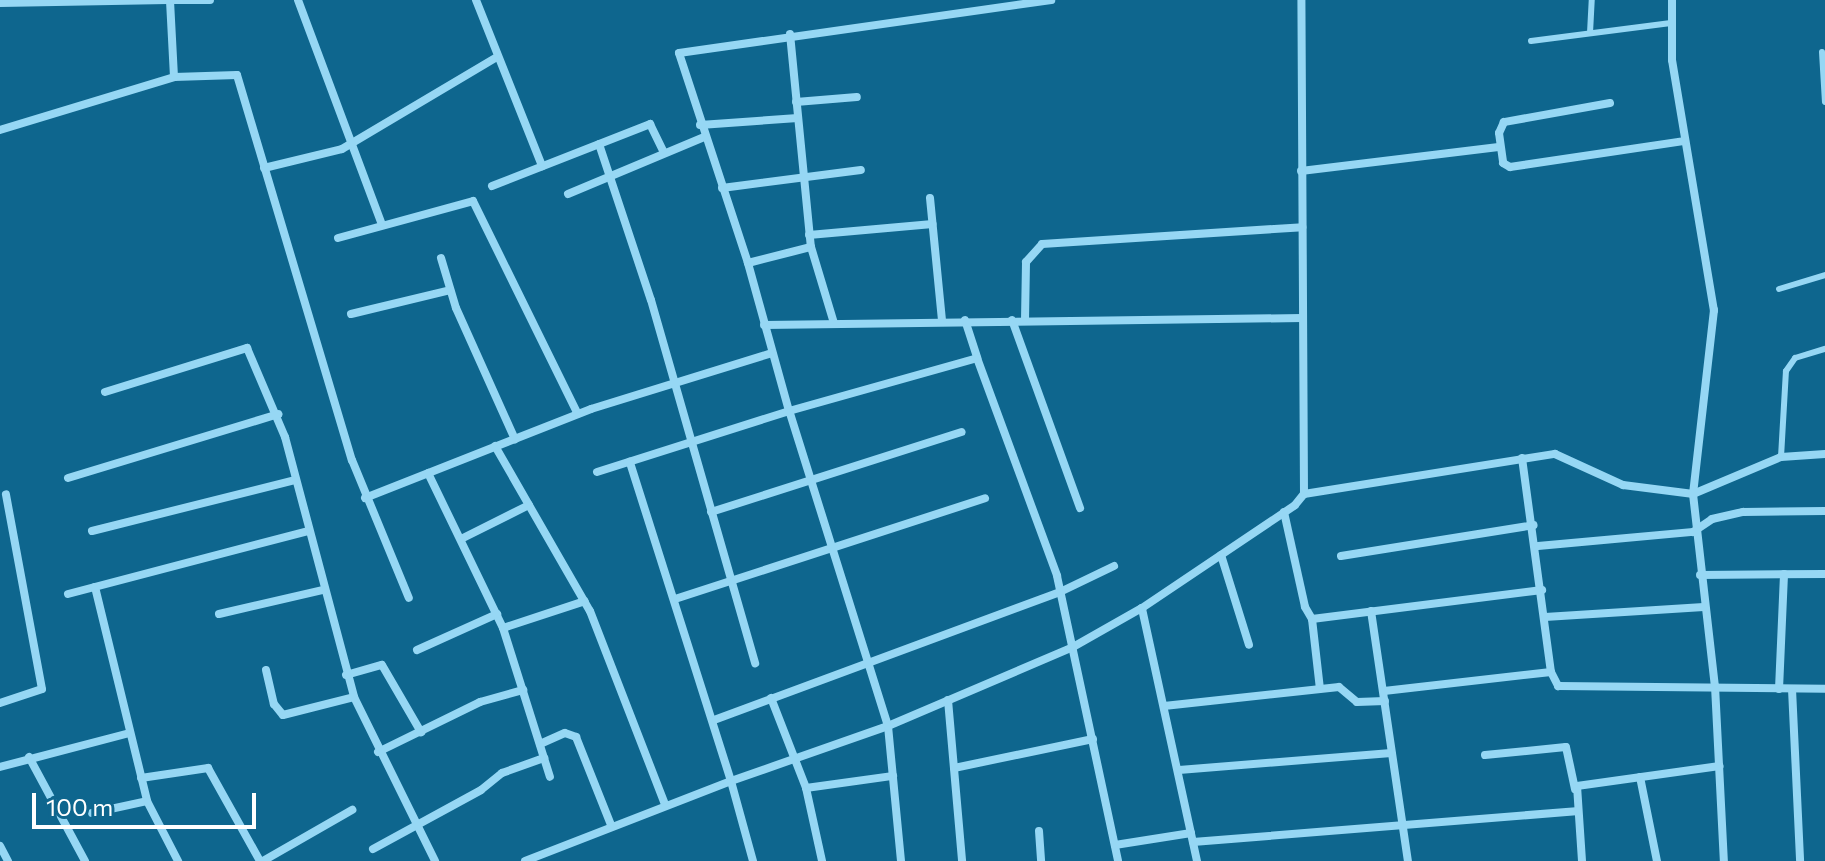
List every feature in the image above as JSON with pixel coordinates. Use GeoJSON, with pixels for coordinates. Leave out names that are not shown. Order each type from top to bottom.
{"type":"FeatureCollection","features":[{"type":"Feature","properties":{"kind":"street"},"geometry":{"type":"LineString","coordinates":[[170,0],[174,77]]}},
{"type":"Feature","properties":{"kind":"street"},"geometry":{"type":"LineString","coordinates":[[0,3],[210,0]]}},
{"type":"Feature","properties":{"kind":"street"},"geometry":{"type":"LineString","coordinates":[[298,0],[382,225]]}},
{"type":"Feature","properties":{"kind":"street"},"geometry":{"type":"LineString","coordinates":[[476,0],[495,58],[542,166]]}},
{"type":"Feature","properties":{"kind":"street"},"geometry":{"type":"LineString","coordinates":[[901,861],[888,726],[789,411],[748,263],[700,125],[679,53],[790,34],[1051,0]]}},
{"type":"Feature","properties":{"kind":"street"},"geometry":{"type":"LineString","coordinates":[[1301,0],[1304,494]]}},
{"type":"Feature","properties":{"kind":"street"},"geometry":{"type":"LineString","coordinates":[[1672,0],[1671,23],[1685,141],[1714,310],[1693,494],[1693,532],[1715,686],[1724,861]]}},
{"type":"Feature","properties":{"kind":"street"},"geometry":{"type":"LineString","coordinates":[[790,34],[809,235],[834,323]]}},
{"type":"Feature","properties":{"kind":"street"},"geometry":{"type":"LineString","coordinates":[[264,168],[316,157],[352,142],[495,58]]}},
{"type":"Feature","properties":{"kind":"street"},"geometry":{"type":"LineString","coordinates":[[0,130],[174,77],[234,72],[365,498],[409,598]]}},
{"type":"Feature","properties":{"kind":"street"},"geometry":{"type":"LineString","coordinates":[[796,102],[857,97]]}},
{"type":"Feature","properties":{"kind":"street"},"geometry":{"type":"LineString","coordinates":[[1610,103],[1504,122],[1499,147],[1503,163],[1510,167],[1685,141]]}},
{"type":"Feature","properties":{"kind":"street"},"geometry":{"type":"LineString","coordinates":[[700,125],[798,118]]}},
{"type":"Feature","properties":{"kind":"street"},"geometry":{"type":"LineString","coordinates":[[492,186],[650,124],[664,153]]}},
{"type":"Feature","properties":{"kind":"street"},"geometry":{"type":"LineString","coordinates":[[568,194],[704,137]]}},
{"type":"Feature","properties":{"kind":"street"},"geometry":{"type":"LineString","coordinates":[[599,144],[675,382],[755,663]]}},
{"type":"Feature","properties":{"kind":"street"},"geometry":{"type":"LineString","coordinates":[[1301,171],[1499,147]]}},
{"type":"Feature","properties":{"kind":"street"},"geometry":{"type":"LineString","coordinates":[[722,188],[861,170]]}},
{"type":"Feature","properties":{"kind":"street"},"geometry":{"type":"LineString","coordinates":[[930,198],[942,321]]}},
{"type":"Feature","properties":{"kind":"street"},"geometry":{"type":"LineString","coordinates":[[338,238],[473,201],[578,414]]}},
{"type":"Feature","properties":{"kind":"street"},"geometry":{"type":"LineString","coordinates":[[809,235],[933,224]]}},
{"type":"Feature","properties":{"kind":"street"},"geometry":{"type":"LineString","coordinates":[[1025,320],[1026,262],[1052,241],[1302,227]]}},
{"type":"Feature","properties":{"kind":"street"},"geometry":{"type":"LineString","coordinates":[[748,263],[811,247]]}},
{"type":"Feature","properties":{"kind":"street"},"geometry":{"type":"LineString","coordinates":[[441,258],[450,290],[515,439]]}},
{"type":"Feature","properties":{"kind":"street"},"geometry":{"type":"LineString","coordinates":[[351,314],[450,290]]}},
{"type":"Feature","properties":{"kind":"street"},"geometry":{"type":"LineString","coordinates":[[764,325],[1302,318]]}},
{"type":"Feature","properties":{"kind":"street"},"geometry":{"type":"LineString","coordinates":[[965,320],[1060,592],[1118,861]]}},
{"type":"Feature","properties":{"kind":"street"},"geometry":{"type":"LineString","coordinates":[[1012,320],[1080,508]]}},
{"type":"Feature","properties":{"kind":"street"},"geometry":{"type":"LineString","coordinates":[[105,392],[241,346],[251,354],[278,414],[346,675],[378,752],[435,861]]}},
{"type":"Feature","properties":{"kind":"street"},"geometry":{"type":"LineString","coordinates":[[365,498],[578,414],[772,353]]}},
{"type":"Feature","properties":{"kind":"street"},"geometry":{"type":"LineString","coordinates":[[597,472],[789,411],[977,358]]}},
{"type":"Feature","properties":{"kind":"street"},"geometry":{"type":"LineString","coordinates":[[68,478],[278,414]]}},
{"type":"Feature","properties":{"kind":"street"},"geometry":{"type":"LineString","coordinates":[[711,512],[962,432]]}},
{"type":"Feature","properties":{"kind":"street"},"geometry":{"type":"LineString","coordinates":[[495,446],[585,601],[665,804]]}},
{"type":"Feature","properties":{"kind":"street"},"geometry":{"type":"LineString","coordinates":[[525,861],[793,756],[888,726],[1073,647],[1142,608],[1284,512],[1304,494],[1522,458],[1566,456],[1623,485],[1693,494],[1781,457],[1825,454]]}},
{"type":"Feature","properties":{"kind":"street"},"geometry":{"type":"LineString","coordinates":[[1522,458],[1538,546],[1554,681],[1564,686],[1825,689]]}},
{"type":"Feature","properties":{"kind":"street"},"geometry":{"type":"LineString","coordinates":[[630,462],[714,720],[753,861]]}},
{"type":"Feature","properties":{"kind":"street"},"geometry":{"type":"LineString","coordinates":[[428,473],[503,628],[550,777]]}},
{"type":"Feature","properties":{"kind":"street"},"geometry":{"type":"LineString","coordinates":[[92,531],[295,480]]}},
{"type":"Feature","properties":{"kind":"street"},"geometry":{"type":"LineString","coordinates":[[0,703],[42,689],[6,494]]}},
{"type":"Feature","properties":{"kind":"street"},"geometry":{"type":"LineString","coordinates":[[675,599],[985,498]]}},
{"type":"Feature","properties":{"kind":"street"},"geometry":{"type":"LineString","coordinates":[[461,539],[529,505]]}},
{"type":"Feature","properties":{"kind":"street"},"geometry":{"type":"LineString","coordinates":[[1538,546],[1693,532],[1728,514],[1825,511]]}},
{"type":"Feature","properties":{"kind":"street"},"geometry":{"type":"LineString","coordinates":[[1284,512],[1305,607],[1312,619],[1320,689]]}},
{"type":"Feature","properties":{"kind":"street"},"geometry":{"type":"LineString","coordinates":[[1341,556],[1534,525]]}},
{"type":"Feature","properties":{"kind":"street"},"geometry":{"type":"LineString","coordinates":[[68,594],[308,531]]}},
{"type":"Feature","properties":{"kind":"street"},"geometry":{"type":"LineString","coordinates":[[1221,555],[1249,645]]}},
{"type":"Feature","properties":{"kind":"street"},"geometry":{"type":"LineString","coordinates":[[714,720],[1060,592],[1114,566]]}},
{"type":"Feature","properties":{"kind":"street"},"geometry":{"type":"LineString","coordinates":[[1779,689],[1784,574]]}},
{"type":"Feature","properties":{"kind":"street"},"geometry":{"type":"LineString","coordinates":[[1700,575],[1825,574]]}},
{"type":"Feature","properties":{"kind":"street"},"geometry":{"type":"LineString","coordinates":[[95,587],[147,801],[178,861]]}},
{"type":"Feature","properties":{"kind":"street"},"geometry":{"type":"LineString","coordinates":[[219,614],[323,590]]}},
{"type":"Feature","properties":{"kind":"street"},"geometry":{"type":"LineString","coordinates":[[1312,619],[1542,590]]}},
{"type":"Feature","properties":{"kind":"street"},"geometry":{"type":"LineString","coordinates":[[503,628],[585,601]]}},
{"type":"Feature","properties":{"kind":"street"},"geometry":{"type":"LineString","coordinates":[[1545,617],[1704,607]]}},
{"type":"Feature","properties":{"kind":"street"},"geometry":{"type":"LineString","coordinates":[[1142,608],[1197,861]]}},
{"type":"Feature","properties":{"kind":"street"},"geometry":{"type":"LineString","coordinates":[[1371,611],[1408,861]]}},
{"type":"Feature","properties":{"kind":"street"},"geometry":{"type":"LineString","coordinates":[[417,650],[497,614]]}},
{"type":"Feature","properties":{"kind":"street"},"geometry":{"type":"LineString","coordinates":[[346,675],[382,665],[421,732]]}},
{"type":"Feature","properties":{"kind":"street"},"geometry":{"type":"LineString","coordinates":[[266,670],[274,704],[283,715],[354,697]]}},
{"type":"Feature","properties":{"kind":"street"},"geometry":{"type":"LineString","coordinates":[[1164,706],[1345,688],[1363,703],[1385,696],[1551,672]]}},
{"type":"Feature","properties":{"kind":"street"},"geometry":{"type":"LineString","coordinates":[[1792,689],[1800,861]]}},
{"type":"Feature","properties":{"kind":"street"},"geometry":{"type":"LineString","coordinates":[[378,752],[480,702],[523,690]]}},
{"type":"Feature","properties":{"kind":"street"},"geometry":{"type":"LineString","coordinates":[[771,698],[806,788],[822,861]]}},
{"type":"Feature","properties":{"kind":"street"},"geometry":{"type":"LineString","coordinates":[[948,700],[962,861]]}},
{"type":"Feature","properties":{"kind":"street"},"geometry":{"type":"LineString","coordinates":[[0,767],[130,733]]}},
{"type":"Feature","properties":{"kind":"street"},"geometry":{"type":"LineString","coordinates":[[540,744],[565,733],[576,737],[611,825]]}},
{"type":"Feature","properties":{"kind":"street"},"geometry":{"type":"LineString","coordinates":[[954,768],[1093,739]]}},
{"type":"Feature","properties":{"kind":"street"},"geometry":{"type":"LineString","coordinates":[[1485,755],[1566,747],[1575,790],[1582,861]]}},
{"type":"Feature","properties":{"kind":"street"},"geometry":{"type":"LineString","coordinates":[[1179,770],[1391,753]]}},
{"type":"Feature","properties":{"kind":"street"},"geometry":{"type":"LineString","coordinates":[[29,757],[85,861]]}},
{"type":"Feature","properties":{"kind":"street"},"geometry":{"type":"LineString","coordinates":[[373,849],[481,790],[502,773],[544,758]]}},
{"type":"Feature","properties":{"kind":"street"},"geometry":{"type":"LineString","coordinates":[[1575,790],[1720,766]]}},
{"type":"Feature","properties":{"kind":"street"},"geometry":{"type":"LineString","coordinates":[[141,778],[208,768],[261,861],[352,810]]}},
{"type":"Feature","properties":{"kind":"street"},"geometry":{"type":"LineString","coordinates":[[806,788],[893,776]]}},
{"type":"Feature","properties":{"kind":"street"},"geometry":{"type":"LineString","coordinates":[[1640,777],[1657,861]]}},
{"type":"Feature","properties":{"kind":"street"},"geometry":{"type":"LineString","coordinates":[[92,813],[147,801]]}},
{"type":"Feature","properties":{"kind":"street"},"geometry":{"type":"LineString","coordinates":[[1115,845],[1403,827],[1576,811]]}},
{"type":"Feature","properties":{"kind":"street"},"geometry":{"type":"LineString","coordinates":[[1039,831],[1041,861]]}},
{"type":"Feature","properties":{"kind":"street"},"geometry":{"type":"LineString","coordinates":[[0,847],[8,861]]}},
{"type":"Feature","properties":{"kind":"lane"},"geometry":{"type":"LineString","coordinates":[[1590,33],[1592,0]]}},
{"type":"Feature","properties":{"kind":"lane"},"geometry":{"type":"LineString","coordinates":[[1531,41],[1671,23]]}},
{"type":"Feature","properties":{"kind":"lane"},"geometry":{"type":"LineString","coordinates":[[1822,52],[1825,102]]}},
{"type":"Feature","properties":{"kind":"lane"},"geometry":{"type":"LineString","coordinates":[[1779,289],[1825,275]]}},
{"type":"Feature","properties":{"kind":"lane"},"geometry":{"type":"LineString","coordinates":[[1781,457],[1786,371],[1795,358],[1825,349]]}}]}
